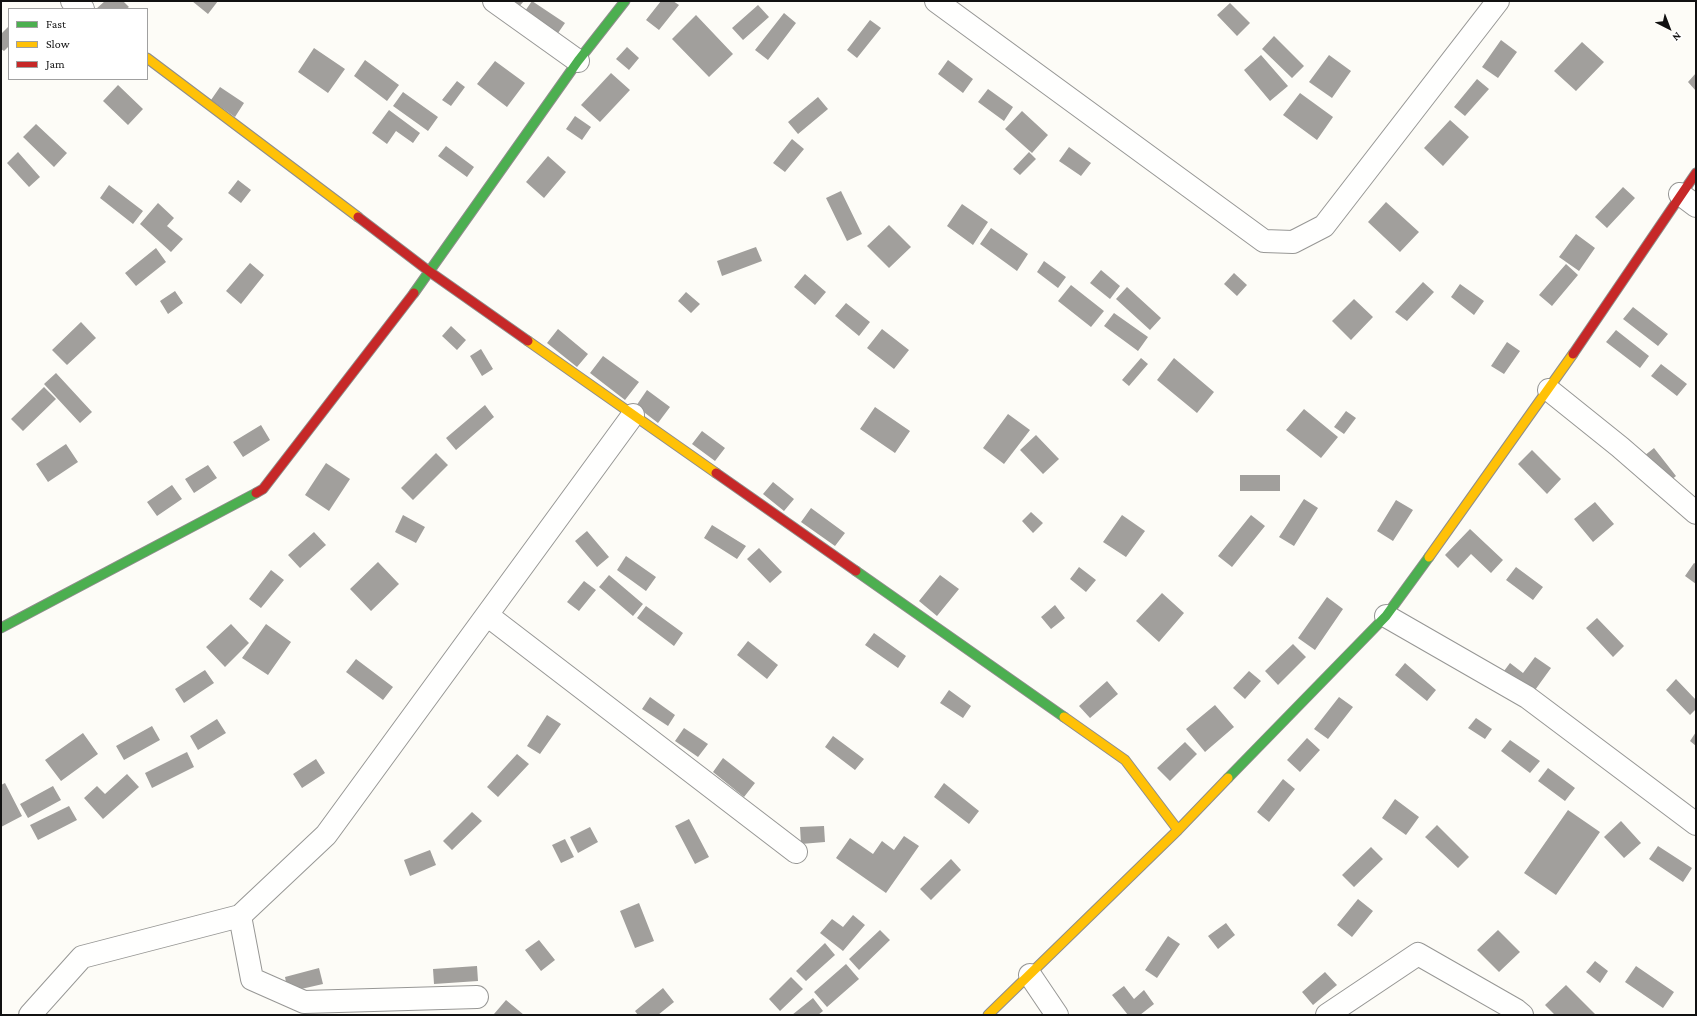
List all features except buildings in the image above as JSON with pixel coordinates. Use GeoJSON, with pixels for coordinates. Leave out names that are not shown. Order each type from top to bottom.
{"type":"FeatureCollection","features":[{"type":"Feature","properties":{"kind":"street"},"geometry":{"type":"LineString","coordinates":[[72,1],[81,8]]}},
{"type":"Feature","properties":{"kind":"street"},"geometry":{"type":"LineString","coordinates":[[494,1],[578,61]]}},
{"type":"Feature","properties":{"kind":"street"},"geometry":{"type":"LineString","coordinates":[[1,628],[263,489],[430,272],[578,61],[625,1]]}},
{"type":"Feature","properties":{"kind":"street"},"geometry":{"type":"LineString","coordinates":[[936,1],[1264,240],[1292,242],[1324,226],[1498,1]]}},
{"type":"Feature","properties":{"kind":"street"},"geometry":{"type":"LineString","coordinates":[[148,59],[430,272],[1125,760],[1178,830]]}},
{"type":"Feature","properties":{"kind":"street"},"geometry":{"type":"LineString","coordinates":[[988,1015],[1178,830],[1386,616],[1688,200],[1696,173]]}},
{"type":"Feature","properties":{"kind":"street"},"geometry":{"type":"LineString","coordinates":[[1549,390],[1620,447],[1696,513]]}},
{"type":"Feature","properties":{"kind":"street"},"geometry":{"type":"LineString","coordinates":[[30,1015],[82,957],[240,916],[326,835],[633,415]]}},
{"type":"Feature","properties":{"kind":"street"},"geometry":{"type":"LineString","coordinates":[[487,615],[796,852]]}},
{"type":"Feature","properties":{"kind":"street"},"geometry":{"type":"LineString","coordinates":[[1386,616],[1527,697],[1696,824]]}},
{"type":"Feature","properties":{"kind":"street"},"geometry":{"type":"LineString","coordinates":[[240,916],[252,979],[304,1002],[477,996]]}},
{"type":"Feature","properties":{"kind":"street"},"geometry":{"type":"LineString","coordinates":[[1327,1015],[1418,954],[1516,1010],[1522,1015]]}},
{"type":"Feature","properties":{"kind":"street"},"geometry":{"type":"LineString","coordinates":[[1030,975],[1057,1015]]}},
{"type":"Feature","properties":{"kind":"traffic: fast"},"geometry":{"type":"LineString","coordinates":[[414,293],[578,61],[625,1]]}},
{"type":"Feature","properties":{"kind":"traffic: fast"},"geometry":{"type":"LineString","coordinates":[[1,628],[256,493]]}},
{"type":"Feature","properties":{"kind":"traffic: fast"},"geometry":{"type":"LineString","coordinates":[[1228,778],[1386,616],[1429,557]]}},
{"type":"Feature","properties":{"kind":"traffic: fast"},"geometry":{"type":"LineString","coordinates":[[856,571],[1064,717]]}},
{"type":"Feature","properties":{"kind":"traffic: slow"},"geometry":{"type":"LineString","coordinates":[[148,59],[358,217]]}},
{"type":"Feature","properties":{"kind":"traffic: slow"},"geometry":{"type":"LineString","coordinates":[[528,341],[716,473]]}},
{"type":"Feature","properties":{"kind":"traffic: slow"},"geometry":{"type":"LineString","coordinates":[[1429,557],[1573,354]]}},
{"type":"Feature","properties":{"kind":"traffic: slow"},"geometry":{"type":"LineString","coordinates":[[1064,717],[1125,760],[1178,830]]}},
{"type":"Feature","properties":{"kind":"traffic: slow"},"geometry":{"type":"LineString","coordinates":[[988,1015],[1178,830],[1228,778]]}},
{"type":"Feature","properties":{"kind":"traffic: jam"},"geometry":{"type":"LineString","coordinates":[[1573,354],[1696,173]]}},
{"type":"Feature","properties":{"kind":"traffic: jam"},"geometry":{"type":"LineString","coordinates":[[358,217],[430,272],[528,341]]}},
{"type":"Feature","properties":{"kind":"traffic: jam"},"geometry":{"type":"LineString","coordinates":[[256,493],[263,489],[414,293]]}},
{"type":"Feature","properties":{"kind":"traffic: jam"},"geometry":{"type":"LineString","coordinates":[[716,473],[856,571]]}}]}
